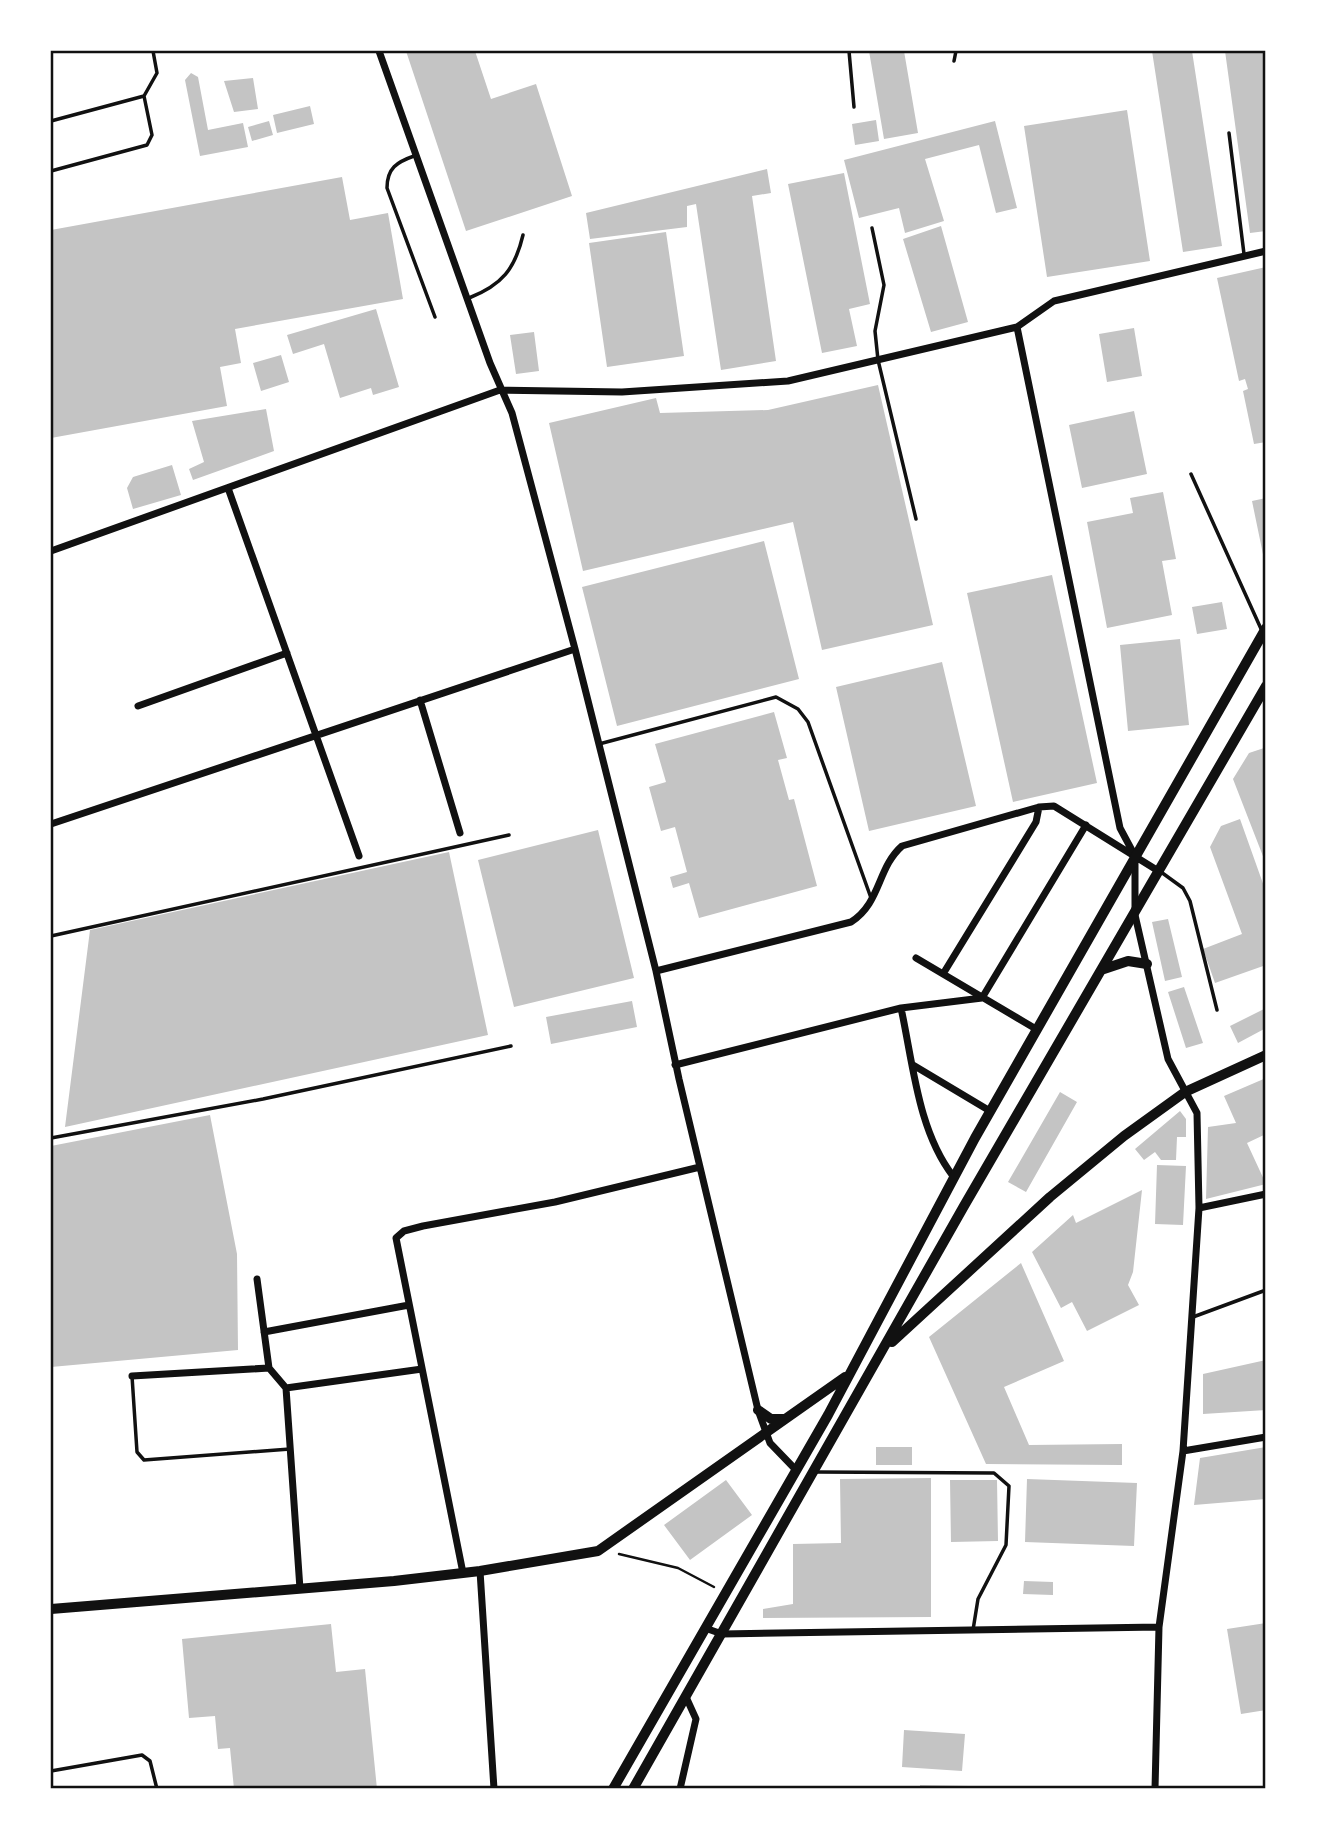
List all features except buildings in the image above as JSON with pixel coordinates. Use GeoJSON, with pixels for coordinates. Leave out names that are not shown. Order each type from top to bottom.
{"type":"FeatureCollection","features":[{"type":"Feature","properties":{"kind":"street"},"geometry":{"type":"LineString","coordinates":[[379,51],[500,390],[512,413],[656,971],[675,1065],[758,1410],[764,1432],[796,1470]]}},
{"type":"Feature","properties":{"kind":"street"},"geometry":{"type":"LineString","coordinates":[[51,551],[500,390],[622,392],[782,382],[1017,327],[1054,301],[1266,251]]}},
{"type":"Feature","properties":{"kind":"street"},"geometry":{"type":"LineString","coordinates":[[1017,327],[1120,828],[1135,856],[1136,915],[1168,1059],[1197,1113],[1199,1208],[1183,1451],[1159,1627],[1154,1789]]}},
{"type":"Feature","properties":{"kind":"street"},"geometry":{"type":"LineString","coordinates":[[228,488],[359,856]]}},
{"type":"Feature","properties":{"kind":"street"},"geometry":{"type":"LineString","coordinates":[[613,1789],[849,1375],[953,1176],[1265,631]]}},
{"type":"Feature","properties":{"kind":"street"},"geometry":{"type":"LineString","coordinates":[[51,824],[575,649]]}},
{"type":"Feature","properties":{"kind":"street"},"geometry":{"type":"LineString","coordinates":[[138,706],[287,653]]}},
{"type":"Feature","properties":{"kind":"street"},"geometry":{"type":"LineString","coordinates":[[633,1789],[964,1206],[1136,915],[1266,686]]}},
{"type":"Feature","properties":{"kind":"street"},"geometry":{"type":"LineString","coordinates":[[420,700],[460,833]]}},
{"type":"Feature","properties":{"kind":"street"},"geometry":{"type":"LineString","coordinates":[[656,971],[851,922],[865,914],[873,902],[887,863],[902,846],[1039,807],[1054,806],[1160,872]]}},
{"type":"Feature","properties":{"kind":"street"},"geometry":{"type":"LineString","coordinates":[[943,974],[1036,822],[1039,807]]}},
{"type":"Feature","properties":{"kind":"street"},"geometry":{"type":"LineString","coordinates":[[982,998],[1086,825]]}},
{"type":"Feature","properties":{"kind":"street"},"geometry":{"type":"LineString","coordinates":[[916,958],[1036,1029]]}},
{"type":"Feature","properties":{"kind":"street"},"geometry":{"type":"LineString","coordinates":[[1104,970],[1128,961],[1147,964]]}},
{"type":"Feature","properties":{"kind":"street"},"geometry":{"type":"LineString","coordinates":[[675,1065],[901,1008],[982,998]]}},
{"type":"Feature","properties":{"kind":"street"},"geometry":{"type":"LineString","coordinates":[[901,1008],[934,1148],[953,1176]]}},
{"type":"Feature","properties":{"kind":"street"},"geometry":{"type":"LineString","coordinates":[[882,1353],[1050,1198],[1124,1136],[1185,1093],[1266,1055]]}},
{"type":"Feature","properties":{"kind":"street"},"geometry":{"type":"LineString","coordinates":[[914,1065],[990,1111]]}},
{"type":"Feature","properties":{"kind":"street"},"geometry":{"type":"LineString","coordinates":[[463,1573],[396,1238],[404,1231],[555,1202],[699,1167]]}},
{"type":"Feature","properties":{"kind":"street"},"geometry":{"type":"LineString","coordinates":[[1199,1208],[1266,1194]]}},
{"type":"Feature","properties":{"kind":"street"},"geometry":{"type":"LineString","coordinates":[[257,1279],[270,1368],[286,1388],[300,1589]]}},
{"type":"Feature","properties":{"kind":"street"},"geometry":{"type":"LineString","coordinates":[[264,1332],[409,1305]]}},
{"type":"Feature","properties":{"kind":"street"},"geometry":{"type":"LineString","coordinates":[[132,1376],[270,1368]]}},
{"type":"Feature","properties":{"kind":"street"},"geometry":{"type":"LineString","coordinates":[[286,1388],[422,1369]]}},
{"type":"Feature","properties":{"kind":"street"},"geometry":{"type":"LineString","coordinates":[[849,1375],[865,1380]]}},
{"type":"Feature","properties":{"kind":"street"},"geometry":{"type":"LineString","coordinates":[[51,1609],[463,1573],[598,1551],[764,1432],[849,1375]]}},
{"type":"Feature","properties":{"kind":"street"},"geometry":{"type":"LineString","coordinates":[[758,1410],[771,1419],[784,1419]]}},
{"type":"Feature","properties":{"kind":"street"},"geometry":{"type":"LineString","coordinates":[[1183,1451],[1266,1437]]}},
{"type":"Feature","properties":{"kind":"street"},"geometry":{"type":"LineString","coordinates":[[480,1571],[494,1789]]}},
{"type":"Feature","properties":{"kind":"street"},"geometry":{"type":"LineString","coordinates":[[705,1628],[722,1634],[1159,1627]]}},
{"type":"Feature","properties":{"kind":"street"},"geometry":{"type":"LineString","coordinates":[[680,1789],[696,1718],[686,1697]]}},
{"type":"Feature","properties":{"kind":"lane"},"geometry":{"type":"LineString","coordinates":[[51,171],[147,145],[152,135],[144,96],[157,73],[153,51]]}},
{"type":"Feature","properties":{"kind":"lane"},"geometry":{"type":"LineString","coordinates":[[849,51],[854,107]]}},
{"type":"Feature","properties":{"kind":"lane"},"geometry":{"type":"LineString","coordinates":[[954,61],[956,51]]}},
{"type":"Feature","properties":{"kind":"lane"},"geometry":{"type":"LineString","coordinates":[[51,121],[144,96]]}},
{"type":"Feature","properties":{"kind":"lane"},"geometry":{"type":"LineString","coordinates":[[1229,133],[1245,256]]}},
{"type":"Feature","properties":{"kind":"lane"},"geometry":{"type":"LineString","coordinates":[[416,155],[392,168],[387,177],[387,188],[435,317]]}},
{"type":"Feature","properties":{"kind":"lane"},"geometry":{"type":"LineString","coordinates":[[872,228],[884,285],[875,331],[878,360],[916,519]]}},
{"type":"Feature","properties":{"kind":"lane"},"geometry":{"type":"LineString","coordinates":[[467,298],[493,286],[512,269],[523,234]]}},
{"type":"Feature","properties":{"kind":"lane"},"geometry":{"type":"LineString","coordinates":[[1191,474],[1265,631]]}},
{"type":"Feature","properties":{"kind":"lane"},"geometry":{"type":"LineString","coordinates":[[599,744],[776,697],[786,701],[808,722],[873,902]]}},
{"type":"Feature","properties":{"kind":"lane"},"geometry":{"type":"LineString","coordinates":[[51,936],[509,835]]}},
{"type":"Feature","properties":{"kind":"lane"},"geometry":{"type":"LineString","coordinates":[[1160,872],[1183,888],[1190,901],[1217,1010]]}},
{"type":"Feature","properties":{"kind":"lane"},"geometry":{"type":"LineString","coordinates":[[51,1138],[262,1099],[511,1046]]}},
{"type":"Feature","properties":{"kind":"lane"},"geometry":{"type":"LineString","coordinates":[[1191,1318],[1266,1290]]}},
{"type":"Feature","properties":{"kind":"lane"},"geometry":{"type":"LineString","coordinates":[[132,1376],[137,1452],[144,1460],[290,1448]]}},
{"type":"Feature","properties":{"kind":"lane"},"geometry":{"type":"LineString","coordinates":[[814,1472],[994,1474],[1006,1481],[1009,1486],[1006,1545],[978,1599],[973,1630]]}},
{"type":"Feature","properties":{"kind":"lane"},"geometry":{"type":"LineString","coordinates":[[51,1771],[145,1755],[150,1760],[155,1789]]}},
{"type":"Feature","properties":{"kind":"path"},"geometry":{"type":"LineString","coordinates":[[598,1551],[678,1568],[726,1593]]}}]}
